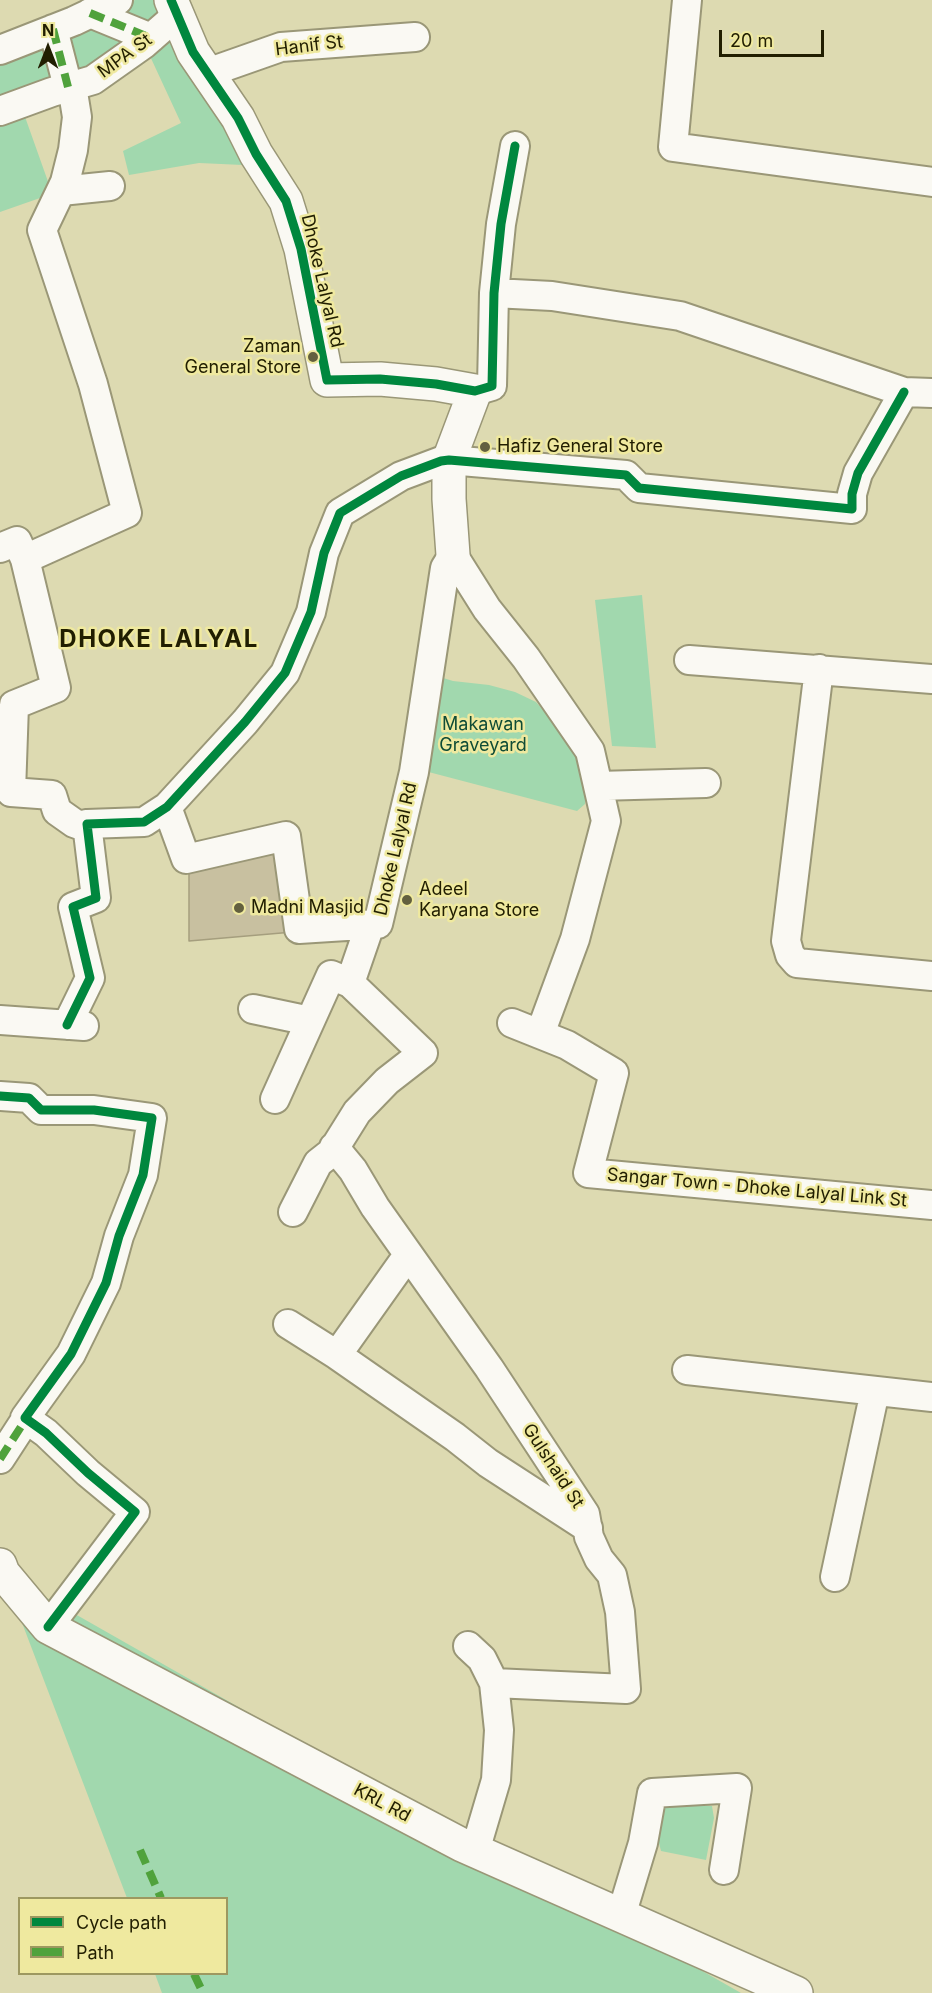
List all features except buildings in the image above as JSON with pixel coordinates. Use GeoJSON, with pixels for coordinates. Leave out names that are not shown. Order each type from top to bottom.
{"type":"FeatureCollection","features":[{"type":"Feature","properties":{"kind":"main road","name":"Dhoke Lalyal Rd"},"geometry":{"type":"LineString","coordinates":[[174,8],[193,52],[237,118],[256,154],[286,201],[302,249],[327,380],[380,379],[436,384],[475,391],[449,460],[453,555]]}},
{"type":"Feature","properties":{"kind":"main road","name":"KRL Rd"},"geometry":{"type":"LineString","coordinates":[[0,1565],[3,1573],[48,1627],[475,1851],[796,1993]]}},
{"type":"Feature","properties":{"kind":"street"},"geometry":{"type":"LineString","coordinates":[[0,50],[118,0]]}},
{"type":"Feature","properties":{"kind":"street"},"geometry":{"type":"LineString","coordinates":[[687,0],[673,147],[932,182]]}},
{"type":"Feature","properties":{"kind":"street","name":"MPA St"},"geometry":{"type":"LineString","coordinates":[[0,111],[93,80],[151,38],[174,8]]}},
{"type":"Feature","properties":{"kind":"street"},"geometry":{"type":"LineString","coordinates":[[90,13],[151,38]]}},
{"type":"Feature","properties":{"kind":"street"},"geometry":{"type":"LineString","coordinates":[[53,29],[77,117],[73,150],[65,182],[42,230],[93,384],[127,513],[13,553],[56,688],[14,705],[5,795],[52,795],[57,811],[74,823],[88,828]]}},
{"type":"Feature","properties":{"kind":"street","name":"Hanif St"},"geometry":{"type":"LineString","coordinates":[[207,73],[281,46],[415,37]]}},
{"type":"Feature","properties":{"kind":"street"},"geometry":{"type":"LineString","coordinates":[[475,391],[492,386],[494,293],[501,224],[515,146]]}},
{"type":"Feature","properties":{"kind":"street"},"geometry":{"type":"LineString","coordinates":[[61,191],[110,186]]}},
{"type":"Feature","properties":{"kind":"street"},"geometry":{"type":"LineString","coordinates":[[0,1020],[75,1025],[90,978],[73,907],[96,898],[87,824],[144,822],[167,807],[245,723],[285,673],[311,612],[324,553],[340,513],[401,476],[449,460],[626,475],[639,489],[852,509],[852,494],[858,473],[918,392],[680,316],[552,296],[494,293]]}},
{"type":"Feature","properties":{"kind":"street","name":"Dhoke Lalyal Rd"},"geometry":{"type":"LineString","coordinates":[[167,807],[186,859],[285,836],[299,929],[378,924],[411,789],[445,568],[453,555],[487,609],[526,658],[590,752],[606,821],[575,939],[540,1034]]}},
{"type":"Feature","properties":{"kind":"street"},"geometry":{"type":"LineString","coordinates":[[689,660],[932,679]]}},
{"type":"Feature","properties":{"kind":"street"},"geometry":{"type":"LineString","coordinates":[[819,669],[786,941],[790,955],[797,963],[932,976]]}},
{"type":"Feature","properties":{"kind":"street"},"geometry":{"type":"LineString","coordinates":[[598,786],[706,783]]}},
{"type":"Feature","properties":{"kind":"street"},"geometry":{"type":"LineString","coordinates":[[350,982],[370,925]]}},
{"type":"Feature","properties":{"kind":"street"},"geometry":{"type":"LineString","coordinates":[[275,1099],[331,975],[350,982],[423,1053],[387,1081],[357,1112],[332,1152],[318,1163],[293,1212]]}},
{"type":"Feature","properties":{"kind":"street"},"geometry":{"type":"LineString","coordinates":[[253,1009],[310,1021]]}},
{"type":"Feature","properties":{"kind":"street","name":"Sangar Town - Dhoke Lalyal Link St"},"geometry":{"type":"LineString","coordinates":[[512,1023],[567,1045],[614,1073],[588,1173],[932,1205]]}},
{"type":"Feature","properties":{"kind":"street"},"geometry":{"type":"LineString","coordinates":[[0,1096],[29,1098],[41,1110],[94,1110],[152,1118],[143,1175],[119,1236],[106,1283],[71,1354],[25,1418],[0,1459]]}},
{"type":"Feature","properties":{"kind":"street","name":"Gulshaid St"},"geometry":{"type":"LineString","coordinates":[[334,1147],[353,1170],[375,1207],[489,1368],[585,1514],[589,1537],[599,1559],[612,1575],[620,1612],[626,1689],[494,1683]]}},
{"type":"Feature","properties":{"kind":"street"},"geometry":{"type":"LineString","coordinates":[[337,1355],[408,1255]]}},
{"type":"Feature","properties":{"kind":"street"},"geometry":{"type":"LineString","coordinates":[[288,1324],[455,1437],[488,1463],[588,1528]]}},
{"type":"Feature","properties":{"kind":"street"},"geometry":{"type":"LineString","coordinates":[[687,1370],[932,1397]]}},
{"type":"Feature","properties":{"kind":"street"},"geometry":{"type":"LineString","coordinates":[[835,1577],[875,1391]]}},
{"type":"Feature","properties":{"kind":"street"},"geometry":{"type":"LineString","coordinates":[[26,1419],[46,1433],[88,1473],[135,1512],[48,1627]]}},
{"type":"Feature","properties":{"kind":"street"},"geometry":{"type":"LineString","coordinates":[[468,1646],[482,1659],[494,1683],[499,1730],[496,1780],[475,1851]]}},
{"type":"Feature","properties":{"kind":"street"},"geometry":{"type":"LineString","coordinates":[[621,1916],[643,1843],[652,1794],[737,1788],[724,1870]]}},
{"type":"Feature","properties":{"kind":"green space"},"geometry":{"type":"Polygon","coordinates":[[[135,0],[168,0],[172,3],[98,68],[0,105],[0,61],[135,0]]]}},
{"type":"Feature","properties":{"kind":"green space"},"geometry":{"type":"Polygon","coordinates":[[[171,36],[241,148],[243,165],[199,163],[129,175],[123,151],[181,123],[149,54],[171,36]]]}},
{"type":"Feature","properties":{"kind":"green space"},"geometry":{"type":"Polygon","coordinates":[[[24,114],[51,190],[40,198],[0,212],[0,124],[24,114]]]}},
{"type":"Feature","properties":{"kind":"green space"},"geometry":{"type":"Polygon","coordinates":[[[642,595],[656,748],[612,746],[595,600],[642,595]]]}},
{"type":"Feature","properties":{"kind":"green space","name":"Makawan Graveyard"},"geometry":{"type":"Polygon","coordinates":[[[440,677],[453,681],[489,685],[515,692],[536,702],[572,743],[580,760],[585,780],[585,804],[577,811],[421,770],[440,677]]]}},
{"type":"Feature","properties":{"kind":"green space"},"geometry":{"type":"Polygon","coordinates":[[[3,1573],[741,1993],[162,1993],[155,1975],[228,1975],[228,1897],[127,1897],[3,1573]]]}},
{"type":"Feature","properties":{"kind":"green space"},"geometry":{"type":"Polygon","coordinates":[[[662,1804],[712,1806],[714,1818],[706,1860],[661,1851],[659,1828],[662,1804]]]}},
{"type":"Feature","properties":{"kind":"marked path"},"geometry":{"type":"LineString","coordinates":[[90,13],[151,38]]}},
{"type":"Feature","properties":{"kind":"marked path"},"geometry":{"type":"LineString","coordinates":[[53,29],[68,87]]}},
{"type":"Feature","properties":{"kind":"marked path"},"geometry":{"type":"LineString","coordinates":[[0,1459],[26,1419]]}},
{"type":"Feature","properties":{"kind":"marked path"},"geometry":{"type":"LineString","coordinates":[[140,1850],[161,1897]]}},
{"type":"Feature","properties":{"kind":"marked path"},"geometry":{"type":"LineString","coordinates":[[194,1975],[203,1993]]}},
{"type":"Feature","properties":{"kind":"cycle path"},"geometry":{"type":"LineString","coordinates":[[171,0],[193,52],[238,118],[256,154],[286,201],[301,249],[327,380],[380,379],[436,384],[475,391],[492,386],[494,293],[501,224],[515,146]]}},
{"type":"Feature","properties":{"kind":"cycle path"},"geometry":{"type":"LineString","coordinates":[[67,1025],[90,978],[73,907],[96,898],[87,824],[144,822],[167,807],[245,722],[285,673],[311,612],[324,553],[340,513],[401,476],[449,460],[626,475],[639,488],[852,509],[852,494],[858,473],[904,392]]}},
{"type":"Feature","properties":{"kind":"cycle path"},"geometry":{"type":"LineString","coordinates":[[0,1096],[29,1098],[41,1110],[94,1110],[152,1118],[143,1175],[119,1236],[106,1283],[71,1354],[25,1418],[46,1433],[88,1473],[135,1512],[48,1627]]}},
{"type":"Feature","properties":{"kind":"place","name":"Zaman General Store"},"geometry":{"type":"Point","coordinates":[313,357]}},
{"type":"Feature","properties":{"kind":"place","name":"Hafiz General Store"},"geometry":{"type":"Point","coordinates":[485,447]}},
{"type":"Feature","properties":{"kind":"place","name":"Adeel Karyana Store"},"geometry":{"type":"Point","coordinates":[407,900]}},
{"type":"Feature","properties":{"kind":"place","name":"Madni Masjid"},"geometry":{"type":"Point","coordinates":[239,908]}},
{"type":"Feature","properties":{"kind":"district","name":"DHOKE LALYAL"},"geometry":{"type":"Point","coordinates":[159,640]}}]}
